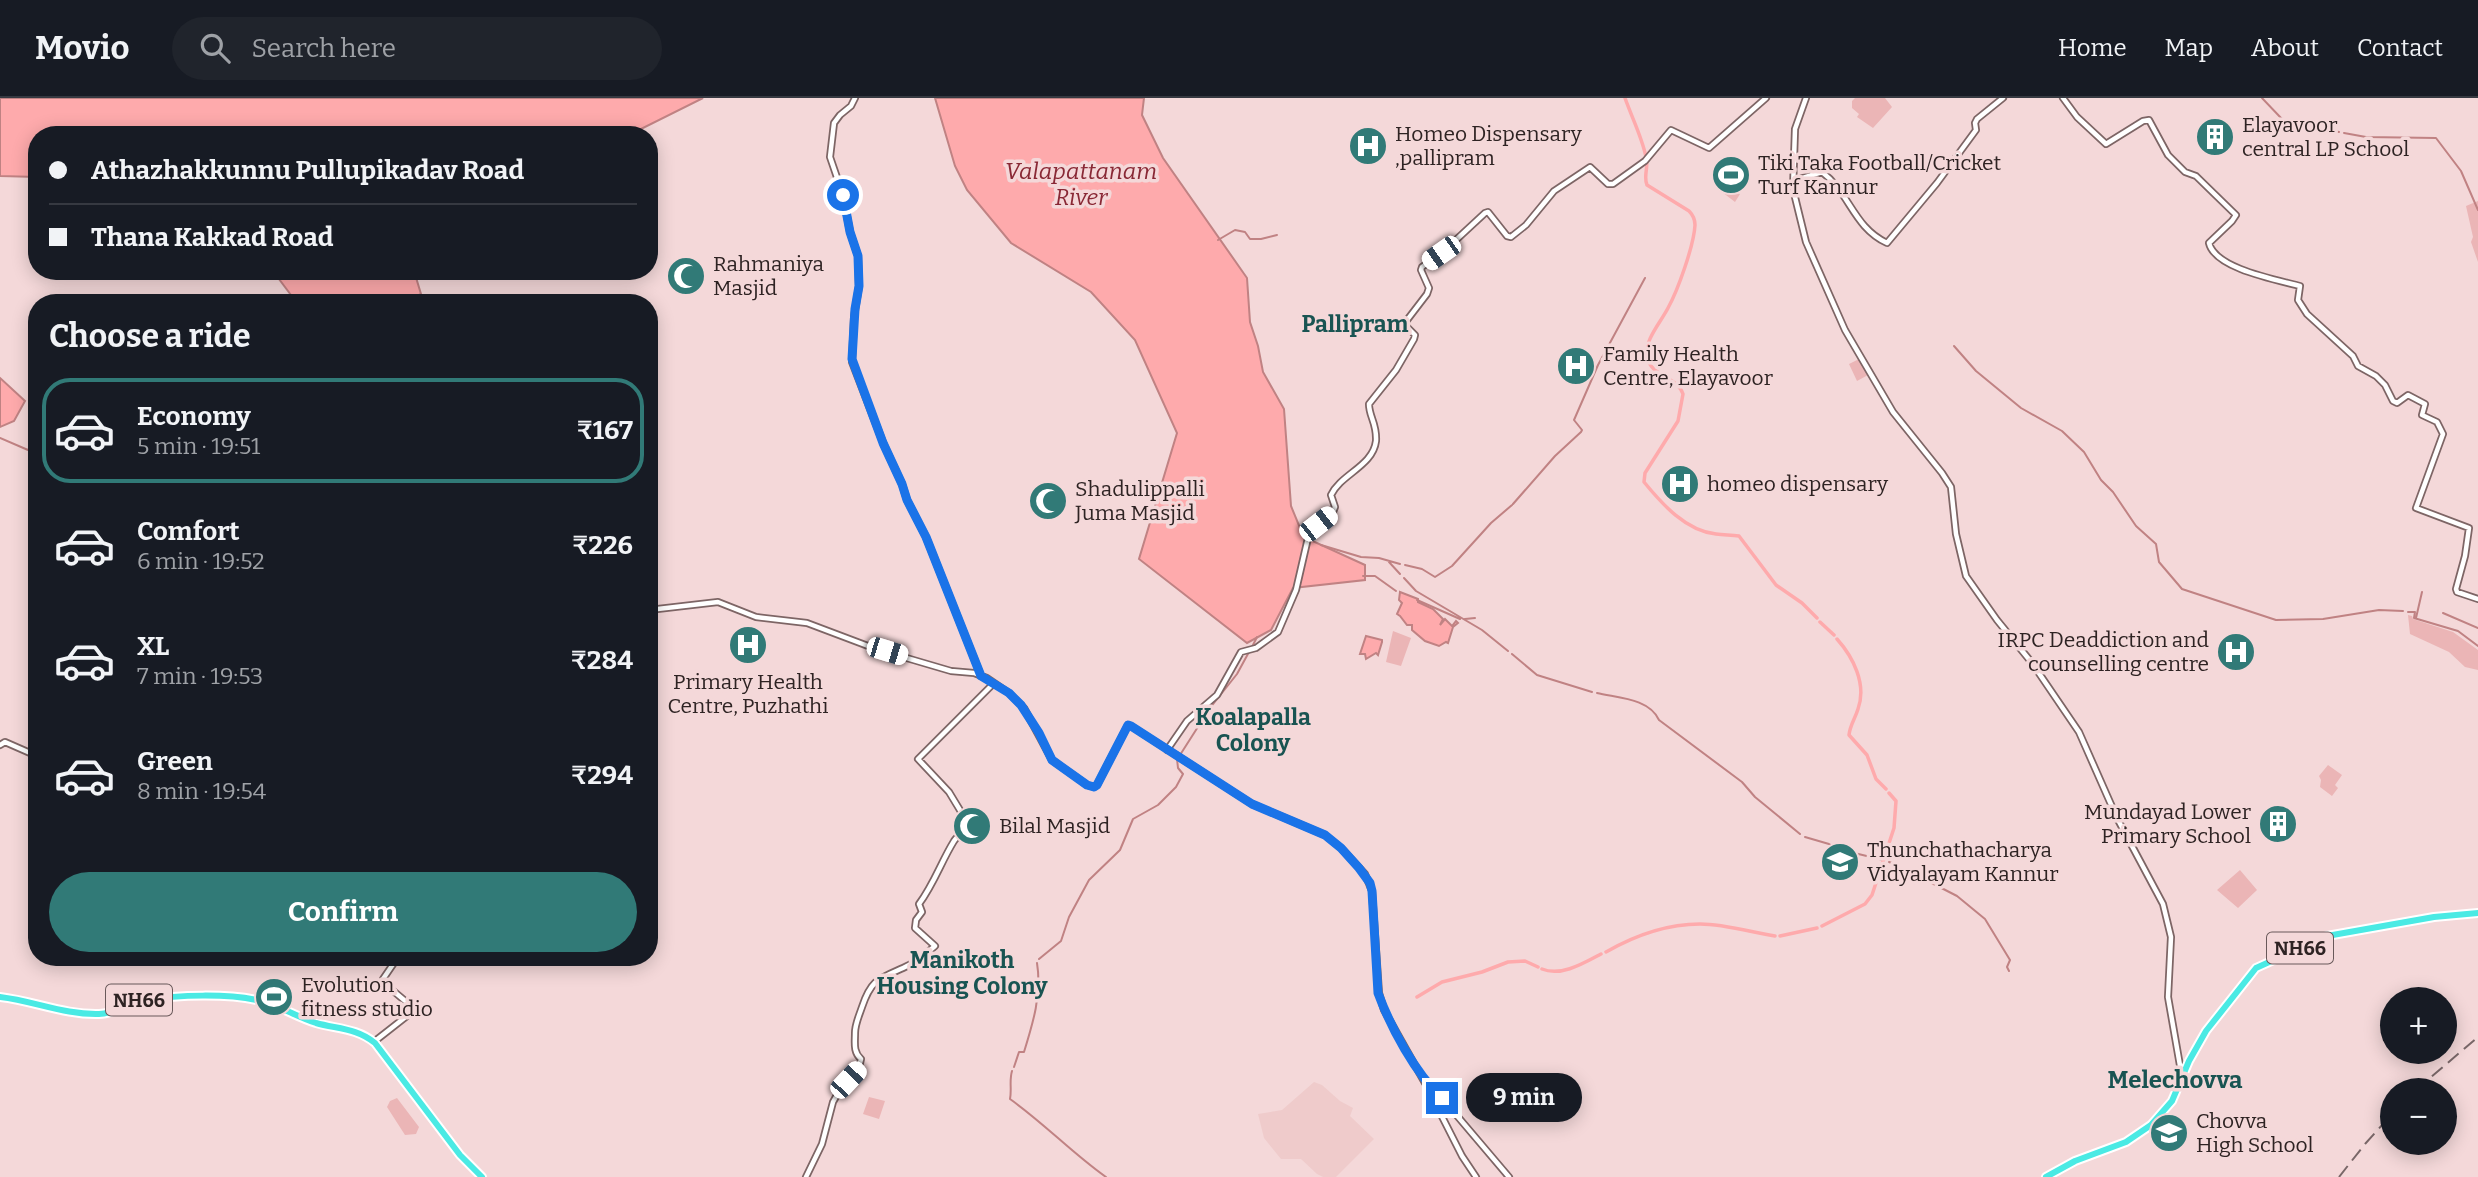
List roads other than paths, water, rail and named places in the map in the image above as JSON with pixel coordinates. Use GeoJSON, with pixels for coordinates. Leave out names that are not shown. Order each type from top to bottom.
{"type":"FeatureCollection","features":[{"type":"Feature","properties":{"kind":"highway","name":"NH66"},"geometry":{"type":"LineString","coordinates":[[2044,1177],[2070,1160],[2122,1142],[2155,1119],[2172,1101],[2186,1067],[2213,1022],[2240,992],[2256,968],[2327,936],[2478,913]]}},
{"type":"Feature","properties":{"kind":"highway","name":"NH66"},"geometry":{"type":"LineString","coordinates":[[0,997],[29,1001],[63,1011],[103,1014],[141,1000],[240,998],[265,1002],[312,1021],[358,1030],[374,1041],[484,1177]]}},
{"type":"Feature","properties":{"kind":"main road"},"geometry":{"type":"LineString","coordinates":[[855,98],[834,123],[830,157],[843,195],[858,256],[859,286],[854,317],[852,362],[883,443],[926,537],[981,676]]}},
{"type":"Feature","properties":{"kind":"main road"},"geometry":{"type":"LineString","coordinates":[[1167,750],[1185,723],[1217,695],[1239,656],[1278,632],[1296,590],[1309,535],[1335,508],[1331,498],[1334,489],[1364,462],[1374,448],[1376,426],[1369,404],[1396,370],[1415,339],[1415,335],[1404,324],[1428,289],[1420,270],[1422,267],[1485,213],[1488,212],[1507,236],[1511,237],[1526,225],[1554,191],[1590,167],[1610,185],[1635,169],[1671,130],[1709,148],[1766,98]]}},
{"type":"Feature","properties":{"kind":"main road"},"geometry":{"type":"LineString","coordinates":[[1806,98],[1796,129],[1793,181],[1796,207],[1805,240],[1845,330],[1893,412],[1951,487],[1955,534],[1966,576],[2032,663],[2079,732],[2117,818],[2155,886],[2171,937],[2168,997],[2182,1077]]}},
{"type":"Feature","properties":{"kind":"main road"},"geometry":{"type":"LineString","coordinates":[[1793,181],[1822,172],[1840,190],[1855,217],[1887,243],[1976,131],[1976,121],[2003,98]]}},
{"type":"Feature","properties":{"kind":"main road"},"geometry":{"type":"LineString","coordinates":[[2063,98],[2077,117],[2106,144],[2148,119],[2168,155],[2185,172],[2196,176],[2236,215],[2208,243],[2211,249],[2228,263],[2260,277],[2300,286],[2300,306],[2321,329],[2353,356],[2358,366],[2376,376],[2385,385],[2393,401],[2397,403],[2408,395],[2425,404],[2422,415],[2437,422],[2444,434],[2417,509],[2469,528],[2456,591],[2478,598]]}},
{"type":"Feature","properties":{"kind":"main road"},"geometry":{"type":"LineString","coordinates":[[658,609],[718,602],[756,617],[807,623],[876,649],[951,671],[981,676],[1009,693],[1024,708],[1052,760],[1087,785],[1094,787],[1128,725],[1252,804],[1325,835],[1341,848],[1370,883],[1378,993],[1384,1010],[1462,1156],[1476,1177]]}},
{"type":"Feature","properties":{"kind":"main road"},"geometry":{"type":"LineString","coordinates":[[806,1177],[822,1144],[833,1102],[842,1086],[859,1067],[861,1059],[855,1046],[855,1027],[866,994],[870,986],[882,976],[911,964],[935,946],[915,928],[916,920],[922,912],[919,904],[941,870],[946,854],[969,825],[949,792],[918,759],[994,682]]}},
{"type":"Feature","properties":{"kind":"main road"},"geometry":{"type":"LineString","coordinates":[[0,745],[5,742],[28,752]]}},
{"type":"Feature","properties":{"kind":"main road"},"geometry":{"type":"LineString","coordinates":[[374,1041],[412,1012],[410,1005],[385,984],[383,979],[392,966]]}},
{"type":"Feature","properties":{"kind":"main road"},"geometry":{"type":"LineString","coordinates":[[2178,1065],[2186,1067]]}},
{"type":"Feature","properties":{"kind":"main road"},"geometry":{"type":"LineString","coordinates":[[1425,1083],[1442,1098],[1509,1177]]}},
{"type":"Feature","properties":{"kind":"water"},"geometry":{"type":"Polygon","coordinates":[[[0,98],[703,98],[647,126],[28,126],[28,177],[0,176],[0,98]]]}},
{"type":"Feature","properties":{"kind":"water","name":"Valapattanam River"},"geometry":{"type":"Polygon","coordinates":[[[935,98],[1144,98],[1142,115],[1163,158],[1247,278],[1250,322],[1263,372],[1284,409],[1291,506],[1300,528],[1308,539],[1365,565],[1365,580],[1293,588],[1271,630],[1247,643],[1139,559],[1177,433],[1135,340],[1091,292],[1011,243],[967,190],[955,166],[935,98]]]}},
{"type":"Feature","properties":{"kind":"water"},"geometry":{"type":"Polygon","coordinates":[[[280,280],[417,280],[421,294],[290,294],[280,280]]]}},
{"type":"Feature","properties":{"kind":"water"},"geometry":{"type":"Polygon","coordinates":[[[0,378],[25,401],[14,421],[0,427],[0,378]]]}},
{"type":"Feature","properties":{"kind":"water"},"geometry":{"type":"Polygon","coordinates":[[[1400,592],[1433,609],[1443,619],[1440,625],[1445,619],[1452,626],[1456,621],[1458,623],[1453,627],[1448,643],[1439,646],[1425,641],[1412,630],[1412,625],[1407,625],[1397,614],[1402,603],[1399,600],[1400,592]]]}},
{"type":"Feature","properties":{"kind":"water"},"geometry":{"type":"Polygon","coordinates":[[[1366,636],[1382,642],[1378,655],[1376,653],[1366,659],[1365,654],[1360,654],[1366,636]]]}},
{"type":"Feature","properties":{"kind":"waterway"},"geometry":{"type":"LineString","coordinates":[[1625,98],[1647,161],[1647,185],[1689,211],[1695,223],[1692,244],[1681,279],[1648,344],[1649,364],[1675,383],[1683,394],[1678,421],[1645,473],[1644,482],[1667,507],[1695,528],[1705,532],[1739,536],[1776,585],[1802,603],[1817,618]]}},
{"type":"Feature","properties":{"kind":"waterway"},"geometry":{"type":"LineString","coordinates":[[2262,98],[2282,119],[2339,132]]}},
{"type":"Feature","properties":{"kind":"waterway"},"geometry":{"type":"LineString","coordinates":[[2344,133],[2366,137],[2436,138],[2461,171],[2478,210]]}},
{"type":"Feature","properties":{"kind":"waterway"},"geometry":{"type":"LineString","coordinates":[[1218,240],[1235,230],[1245,232],[1250,239],[1277,235]]}},
{"type":"Feature","properties":{"kind":"waterway"},"geometry":{"type":"LineString","coordinates":[[1513,504],[1555,456],[1581,432],[1574,420],[1598,365],[1645,278]]}},
{"type":"Feature","properties":{"kind":"waterway"},"geometry":{"type":"LineString","coordinates":[[1954,346],[1976,371],[2021,408],[2062,431],[2084,452],[2101,480],[2113,492],[2136,526],[2156,544],[2159,562],[2182,589],[2276,620],[2323,619],[2379,610],[2403,611]]}},
{"type":"Feature","properties":{"kind":"waterway"},"geometry":{"type":"LineString","coordinates":[[0,438],[28,450]]}},
{"type":"Feature","properties":{"kind":"waterway"},"geometry":{"type":"LineString","coordinates":[[1405,565],[1422,569],[1435,577],[1452,566],[1491,523],[1512,505]]}},
{"type":"Feature","properties":{"kind":"waterway"},"geometry":{"type":"LineString","coordinates":[[1321,545],[1361,557],[1379,558],[1400,564]]}},
{"type":"Feature","properties":{"kind":"waterway"},"geometry":{"type":"LineString","coordinates":[[1389,562],[1400,574]]}},
{"type":"Feature","properties":{"kind":"waterway"},"geometry":{"type":"LineString","coordinates":[[1363,576],[1375,576],[1396,591]]}},
{"type":"Feature","properties":{"kind":"waterway"},"geometry":{"type":"LineString","coordinates":[[1404,578],[1416,591],[1482,630],[1508,651]]}},
{"type":"Feature","properties":{"kind":"waterway"},"geometry":{"type":"LineString","coordinates":[[2416,618],[2422,592]]}},
{"type":"Feature","properties":{"kind":"waterway"},"geometry":{"type":"LineString","coordinates":[[1417,600],[1460,619]]}},
{"type":"Feature","properties":{"kind":"waterway"},"geometry":{"type":"LineString","coordinates":[[2408,612],[2415,612],[2414,618],[2458,631],[2478,646]]}},
{"type":"Feature","properties":{"kind":"waterway"},"geometry":{"type":"LineString","coordinates":[[2443,613],[2478,628]]}},
{"type":"Feature","properties":{"kind":"waterway"},"geometry":{"type":"LineString","coordinates":[[1465,619],[1475,618]]}},
{"type":"Feature","properties":{"kind":"waterway"},"geometry":{"type":"LineString","coordinates":[[1820,622],[1834,635]]}},
{"type":"Feature","properties":{"kind":"waterway"},"geometry":{"type":"LineString","coordinates":[[1252,647],[1257,637]]}},
{"type":"Feature","properties":{"kind":"waterway"},"geometry":{"type":"LineString","coordinates":[[1837,639],[1853,662],[1860,681],[1860,700],[1849,735],[1867,755],[1876,779],[1886,789]]}},
{"type":"Feature","properties":{"kind":"waterway"},"geometry":{"type":"LineString","coordinates":[[1180,755],[1210,708],[1237,674],[1249,652]]}},
{"type":"Feature","properties":{"kind":"waterway"},"geometry":{"type":"LineString","coordinates":[[1512,654],[1537,675],[1592,692]]}},
{"type":"Feature","properties":{"kind":"waterway"},"geometry":{"type":"LineString","coordinates":[[1597,693],[1632,700],[1648,707],[1659,720],[1742,782],[1755,797],[1800,834]]}},
{"type":"Feature","properties":{"kind":"waterway"},"geometry":{"type":"LineString","coordinates":[[1039,959],[1061,941],[1069,917],[1089,880],[1120,850],[1133,819],[1158,805],[1176,787],[1183,774],[1178,768],[1177,759]]}},
{"type":"Feature","properties":{"kind":"waterway"},"geometry":{"type":"LineString","coordinates":[[1822,926],[1865,904],[1872,895],[1894,828],[1896,801],[1889,793]]}},
{"type":"Feature","properties":{"kind":"waterway"},"geometry":{"type":"LineString","coordinates":[[1805,837],[1838,849],[1883,860]]}},
{"type":"Feature","properties":{"kind":"waterway"},"geometry":{"type":"LineString","coordinates":[[1889,862],[1896,872],[1918,876],[1957,896],[1985,919],[2010,960],[2007,967],[2009,971]]}},
{"type":"Feature","properties":{"kind":"waterway"},"geometry":{"type":"LineString","coordinates":[[1606,952],[1651,932],[1675,926],[1718,925],[1775,936]]}},
{"type":"Feature","properties":{"kind":"waterway"},"geometry":{"type":"LineString","coordinates":[[1780,936],[1817,928]]}},
{"type":"Feature","properties":{"kind":"waterway"},"geometry":{"type":"LineString","coordinates":[[1542,969],[1565,970],[1601,954]]}},
{"type":"Feature","properties":{"kind":"waterway"},"geometry":{"type":"LineString","coordinates":[[1417,997],[1442,982],[1508,962],[1525,961],[1538,967]]}},
{"type":"Feature","properties":{"kind":"waterway"},"geometry":{"type":"LineString","coordinates":[[1014,1067],[1019,1052],[1024,1052],[1033,1019],[1038,986],[1037,963]]}},
{"type":"Feature","properties":{"kind":"waterway"},"geometry":{"type":"LineString","coordinates":[[1012,1071],[1010,1099],[1106,1177]]}},
{"type":"Feature","properties":{"kind":"railway"},"geometry":{"type":"LineString","coordinates":[[2430,1078],[2478,1037]]}},
{"type":"Feature","properties":{"kind":"railway"},"geometry":{"type":"LineString","coordinates":[[2339,1177],[2380,1127]]}},
{"type":"Feature","properties":{"kind":"place","name":"Elayavoor central LP School"},"geometry":{"type":"Point","coordinates":[2215,137]}},
{"type":"Feature","properties":{"kind":"place","name":"Homeo Dispensary ,pallipram"},"geometry":{"type":"Point","coordinates":[1368,146]}},
{"type":"Feature","properties":{"kind":"place","name":"Tiki Taka Football/Cricket Turf Kannur"},"geometry":{"type":"Point","coordinates":[1731,175]}},
{"type":"Feature","properties":{"kind":"place","name":"Rahmaniya Masjid"},"geometry":{"type":"Point","coordinates":[686,276]}},
{"type":"Feature","properties":{"kind":"place","name":"Family Health Centre, Elayavoor"},"geometry":{"type":"Point","coordinates":[1576,366]}},
{"type":"Feature","properties":{"kind":"place","name":"homeo dispensary"},"geometry":{"type":"Point","coordinates":[1680,484]}},
{"type":"Feature","properties":{"kind":"place","name":"Shadulippalli Juma Masjid"},"geometry":{"type":"Point","coordinates":[1048,501]}},
{"type":"Feature","properties":{"kind":"place","name":"Primary Health Centre, Puzhathi"},"geometry":{"type":"Point","coordinates":[748,645]}},
{"type":"Feature","properties":{"kind":"place","name":"IRPC Deaddiction and counselling centre"},"geometry":{"type":"Point","coordinates":[2236,652]}},
{"type":"Feature","properties":{"kind":"place","name":"Mundayad Lower Primary School"},"geometry":{"type":"Point","coordinates":[2278,824]}},
{"type":"Feature","properties":{"kind":"place","name":"Bilal Masjid"},"geometry":{"type":"Point","coordinates":[972,826]}},
{"type":"Feature","properties":{"kind":"place","name":"Thunchathacharya Vidyalayam Kannur"},"geometry":{"type":"Point","coordinates":[1840,862]}},
{"type":"Feature","properties":{"kind":"place","name":"Evolution fitness studio"},"geometry":{"type":"Point","coordinates":[274,997]}},
{"type":"Feature","properties":{"kind":"place","name":"Chovva High School"},"geometry":{"type":"Point","coordinates":[2169,1133]}},
{"type":"Feature","properties":{"kind":"district","name":"Pallipram"},"geometry":{"type":"Point","coordinates":[1355,324]}},
{"type":"Feature","properties":{"kind":"district","name":"Koalapalla Colony"},"geometry":{"type":"Point","coordinates":[1253,730]}},
{"type":"Feature","properties":{"kind":"district","name":"Manikoth Housing Colony"},"geometry":{"type":"Point","coordinates":[962,973]}},
{"type":"Feature","properties":{"kind":"district","name":"Melechovva"},"geometry":{"type":"Point","coordinates":[2175,1080]}}]}
